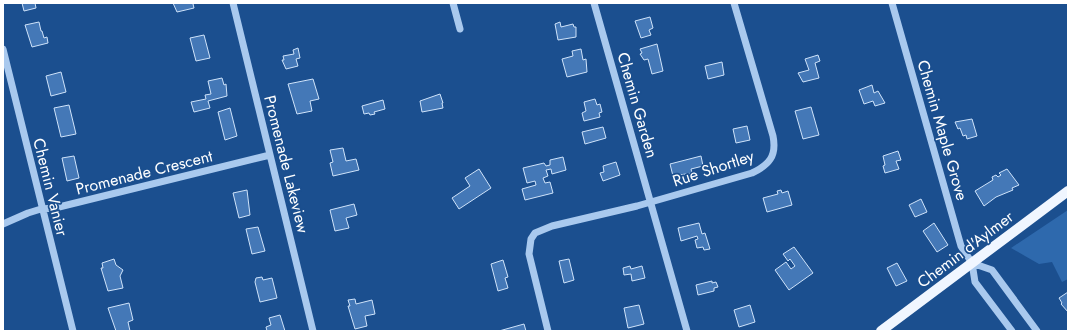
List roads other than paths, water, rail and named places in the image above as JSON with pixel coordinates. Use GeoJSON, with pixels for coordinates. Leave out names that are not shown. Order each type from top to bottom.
{"type":"FeatureCollection","features":[{"type":"Feature","properties":{"kind":"main road","name":"Chemin d'Aylmer"},"geometry":{"type":"LineString","coordinates":[[881,331],[1068,191]]}},
{"type":"Feature","properties":{"kind":"street","name":"Promenade Lakeview"},"geometry":{"type":"LineString","coordinates":[[233,3],[313,331]]}},
{"type":"Feature","properties":{"kind":"street"},"geometry":{"type":"LineString","coordinates":[[453,3],[460,29]]}},
{"type":"Feature","properties":{"kind":"street","name":"Chemin Garden"},"geometry":{"type":"LineString","coordinates":[[594,3],[687,331]]}},
{"type":"Feature","properties":{"kind":"street","name":"Rue Shortley"},"geometry":{"type":"LineString","coordinates":[[548,331],[530,263],[528,247],[531,239],[536,233],[544,228],[651,202],[752,173],[763,168],[773,157],[775,144],[773,136],[734,3]]}},
{"type":"Feature","properties":{"kind":"street","name":"Chemin Maple Grove"},"geometry":{"type":"LineString","coordinates":[[892,3],[961,246],[972,263]]}},
{"type":"Feature","properties":{"kind":"street","name":"Chemin Vanier"},"geometry":{"type":"LineString","coordinates":[[3,49],[41,209],[73,331]]}},
{"type":"Feature","properties":{"kind":"street","name":"Promenade Crescent"},"geometry":{"type":"LineString","coordinates":[[3,224],[41,209],[55,208],[270,155]]}},
{"type":"Feature","properties":{"kind":"street"},"geometry":{"type":"LineString","coordinates":[[1012,331],[975,282],[972,263],[992,270],[1036,331]]}}]}
